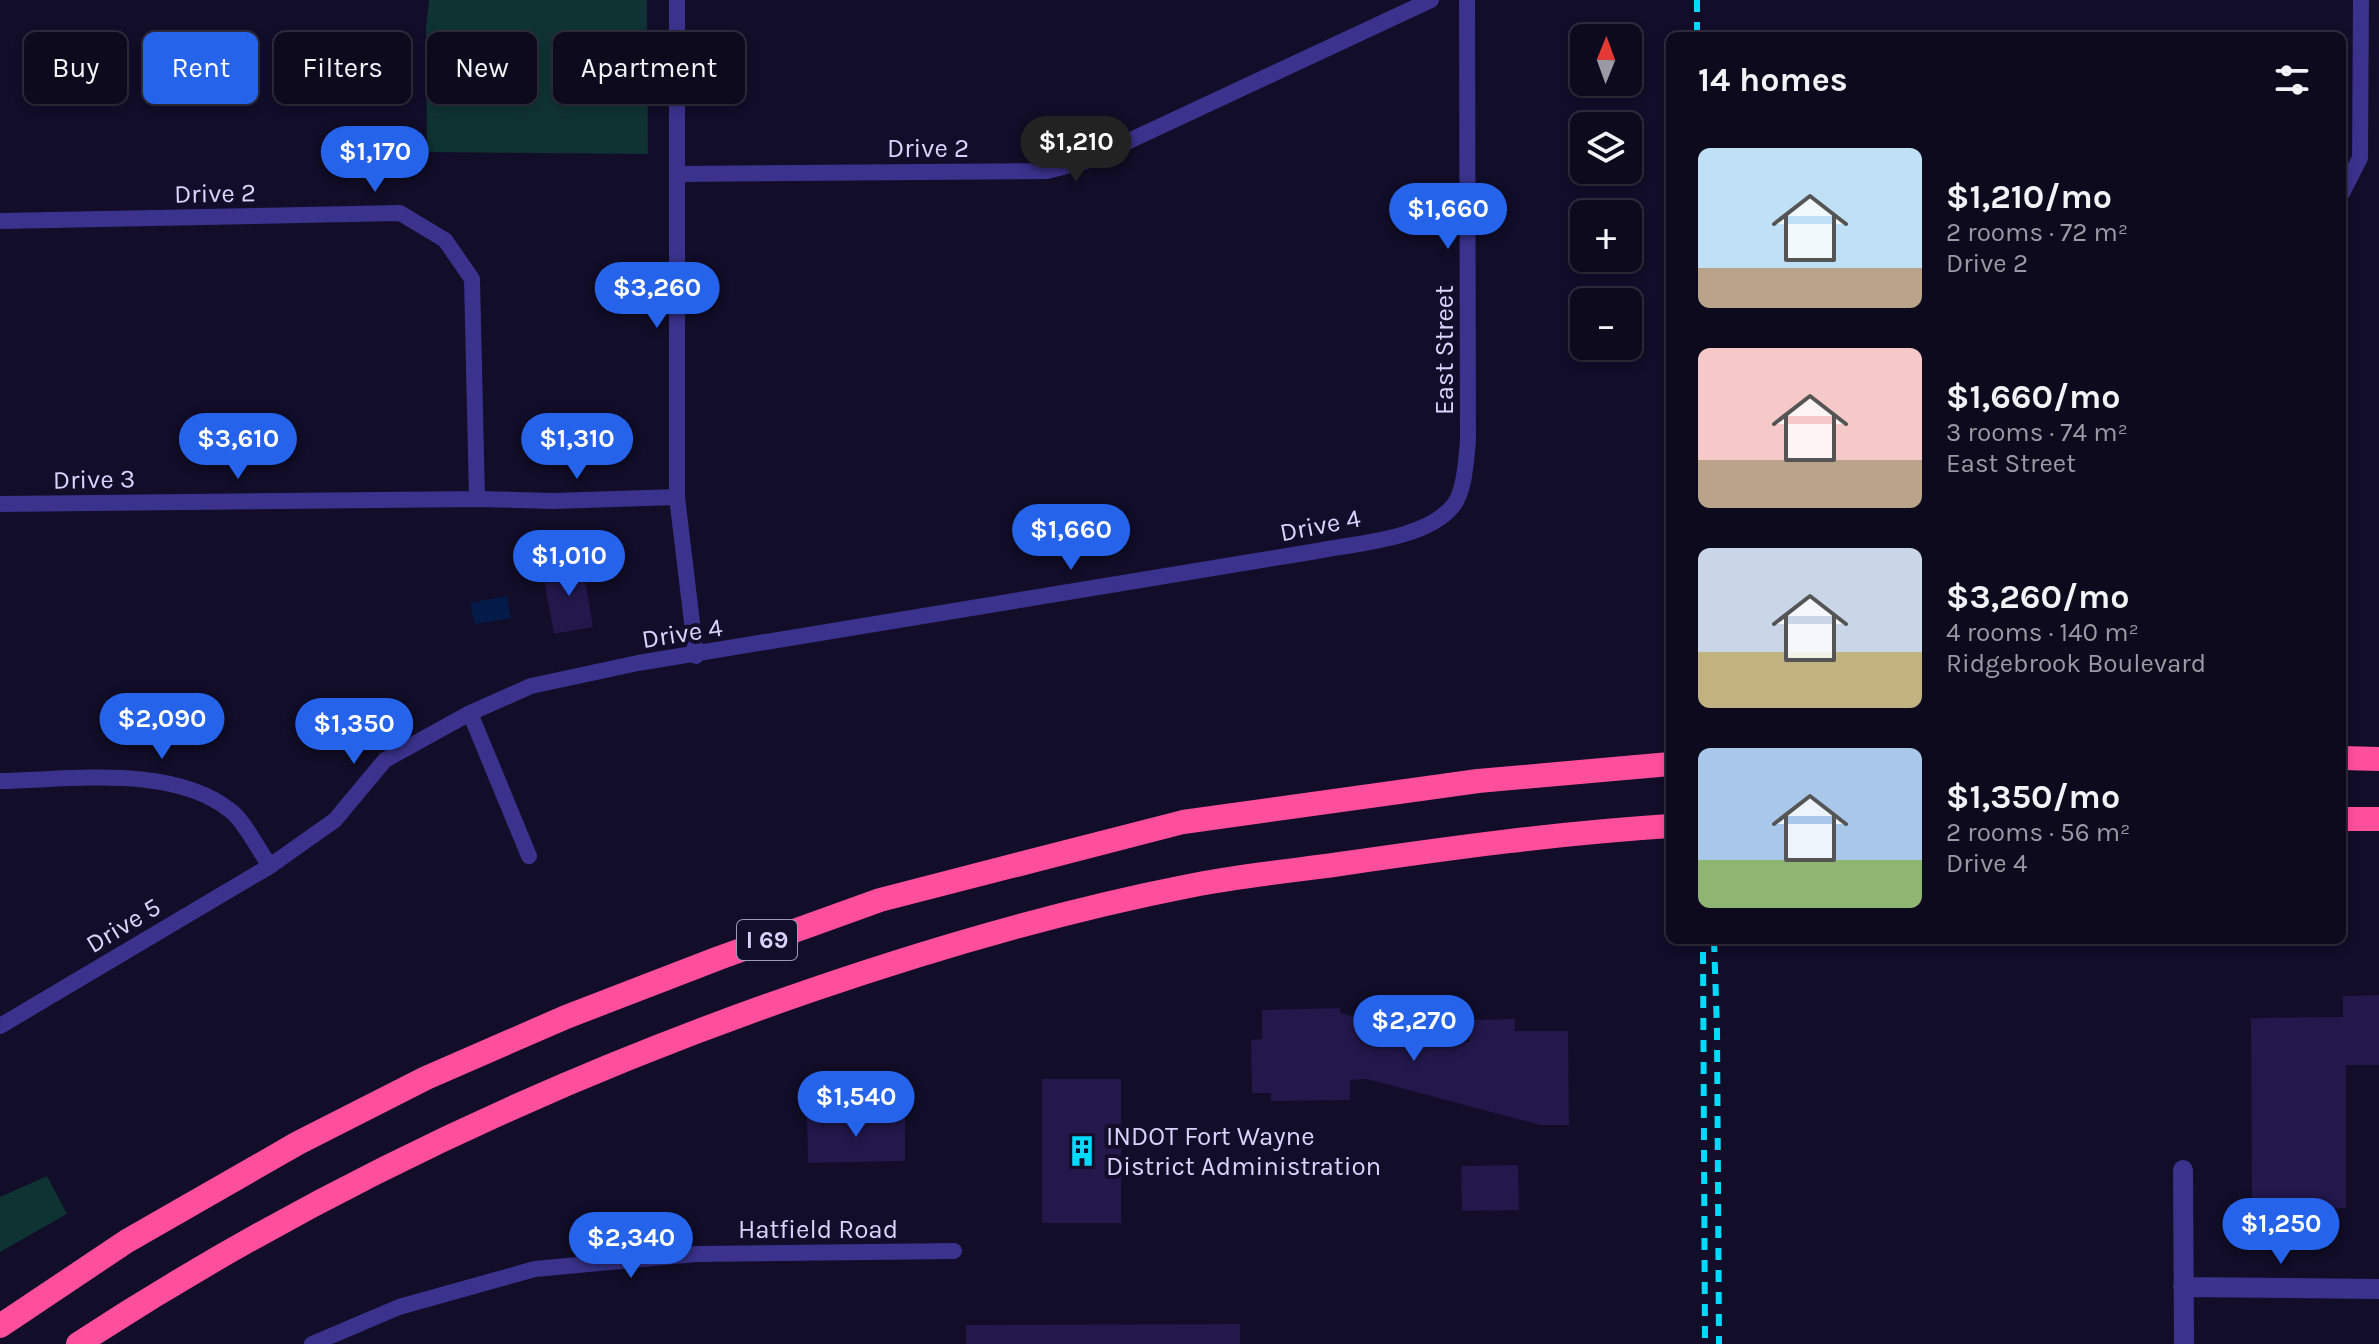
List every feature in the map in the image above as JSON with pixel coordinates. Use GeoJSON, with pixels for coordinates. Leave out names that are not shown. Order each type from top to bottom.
{"type":"FeatureCollection","features":[{"type":"Feature","properties":{"kind":"highway"},"geometry":{"type":"LineString","coordinates":[[2346,758],[2379,759]]}},
{"type":"Feature","properties":{"kind":"highway","name":"I 69"},"geometry":{"type":"LineString","coordinates":[[0,1326],[127,1241],[298,1143],[426,1078],[566,1017],[880,900],[1183,822],[1478,781],[1666,764]]}},
{"type":"Feature","properties":{"kind":"highway"},"geometry":{"type":"LineString","coordinates":[[2346,819],[2379,819]]}},
{"type":"Feature","properties":{"kind":"highway","name":"I 69"},"geometry":{"type":"LineString","coordinates":[[78,1344],[169,1285],[333,1194],[442,1140],[588,1074],[741,1014],[895,962],[1032,923],[1190,885],[1471,844],[1666,826]]}},
{"type":"Feature","properties":{"kind":"street"},"geometry":{"type":"LineString","coordinates":[[677,0],[677,497],[696,656]]}},
{"type":"Feature","properties":{"kind":"street","name":"Drive 2"},"geometry":{"type":"LineString","coordinates":[[677,174],[1047,171],[1086,161],[1431,0]]}},
{"type":"Feature","properties":{"kind":"street","name":"East Street"},"geometry":{"type":"LineString","coordinates":[[1453,507],[1465,474],[1468,441],[1467,0]]}},
{"type":"Feature","properties":{"kind":"street"},"geometry":{"type":"LineString","coordinates":[[2346,185],[2360,158],[2361,0]]}},
{"type":"Feature","properties":{"kind":"street","name":"Drive 2"},"geometry":{"type":"LineString","coordinates":[[0,221],[400,213],[445,240],[472,279],[477,499]]}},
{"type":"Feature","properties":{"kind":"street","name":"Drive 3"},"geometry":{"type":"LineString","coordinates":[[0,504],[477,499],[553,501],[677,497]]}},
{"type":"Feature","properties":{"kind":"street","name":"Drive 4"},"geometry":{"type":"LineString","coordinates":[[270,866],[335,820],[385,760],[470,713],[531,686],[638,663],[696,656],[1317,551],[1421,530],[1453,507]]}},
{"type":"Feature","properties":{"kind":"street"},"geometry":{"type":"LineString","coordinates":[[470,713],[529,856]]}},
{"type":"Feature","properties":{"kind":"street"},"geometry":{"type":"LineString","coordinates":[[0,781],[147,778],[192,788],[233,812],[270,866]]}},
{"type":"Feature","properties":{"kind":"street","name":"Drive 5"},"geometry":{"type":"LineString","coordinates":[[0,1026],[270,866]]}},
{"type":"Feature","properties":{"kind":"street"},"geometry":{"type":"LineString","coordinates":[[2183,1170],[2184,1344]]}},
{"type":"Feature","properties":{"kind":"street","name":"Hatfield Road"},"geometry":{"type":"LineString","coordinates":[[312,1344],[399,1307],[535,1269],[696,1254],[954,1251]]}},
{"type":"Feature","properties":{"kind":"street"},"geometry":{"type":"LineString","coordinates":[[2183,1287],[2379,1289]]}},
{"type":"Feature","properties":{"kind":"green space"},"geometry":{"type":"Polygon","coordinates":[[[429,0],[647,0],[647,32],[553,32],[553,104],[648,104],[648,154],[427,152],[426,28],[429,0]]]}},
{"type":"Feature","properties":{"kind":"green space"},"geometry":{"type":"Polygon","coordinates":[[[47,1176],[67,1214],[0,1252],[0,1197],[47,1176]]]}},
{"type":"Feature","properties":{"kind":"water"},"geometry":{"type":"Polygon","coordinates":[[[507,596],[511,618],[475,624],[470,603],[507,596]]]}},
{"type":"Feature","properties":{"kind":"building"},"geometry":{"type":"Polygon","coordinates":[[[581,558],[593,627],[554,634],[544,580],[560,577],[557,563],[581,558]]]}},
{"type":"Feature","properties":{"kind":"building"},"geometry":{"type":"Polygon","coordinates":[[[2379,995],[2379,1065],[2346,1065],[2346,1208],[2252,1208],[2251,1018],[2343,1017],[2343,996],[2379,995]]]}},
{"type":"Feature","properties":{"kind":"building"},"geometry":{"type":"Polygon","coordinates":[[[1340,1008],[1340,1013],[1451,1042],[1469,1042],[1468,1020],[1515,1019],[1515,1031],[1568,1031],[1569,1125],[1540,1125],[1367,1079],[1350,1080],[1350,1100],[1271,1101],[1271,1093],[1252,1093],[1251,1040],[1262,1039],[1262,1010],[1340,1008]]]}},
{"type":"Feature","properties":{"kind":"building","name":"INDOT Fort Wayne District Administration"},"geometry":{"type":"Polygon","coordinates":[[[1042,1079],[1121,1079],[1121,1223],[1042,1223],[1042,1079]]]}},
{"type":"Feature","properties":{"kind":"building"},"geometry":{"type":"Polygon","coordinates":[[[905,1115],[905,1161],[808,1163],[807,1117],[905,1115]]]}},
{"type":"Feature","properties":{"kind":"building"},"geometry":{"type":"Polygon","coordinates":[[[1518,1165],[1519,1210],[1462,1211],[1461,1166],[1518,1165]]]}},
{"type":"Feature","properties":{"kind":"building"},"geometry":{"type":"Polygon","coordinates":[[[1240,1324],[1240,1344],[966,1344],[966,1325],[1240,1324]]]}},
{"type":"Feature","properties":{"kind":"railway"},"geometry":{"type":"LineString","coordinates":[[1697,0],[1697,32]]}},
{"type":"Feature","properties":{"kind":"railway"},"geometry":{"type":"LineString","coordinates":[[1714,944],[1719,1344]]}},
{"type":"Feature","properties":{"kind":"railway"},"geometry":{"type":"LineString","coordinates":[[1703,952],[1705,1344]]}},
{"type":"Feature","properties":{"kind":"place","name":"INDOT Fort Wayne District Administration"},"geometry":{"type":"Point","coordinates":[1082,1151]}}]}
